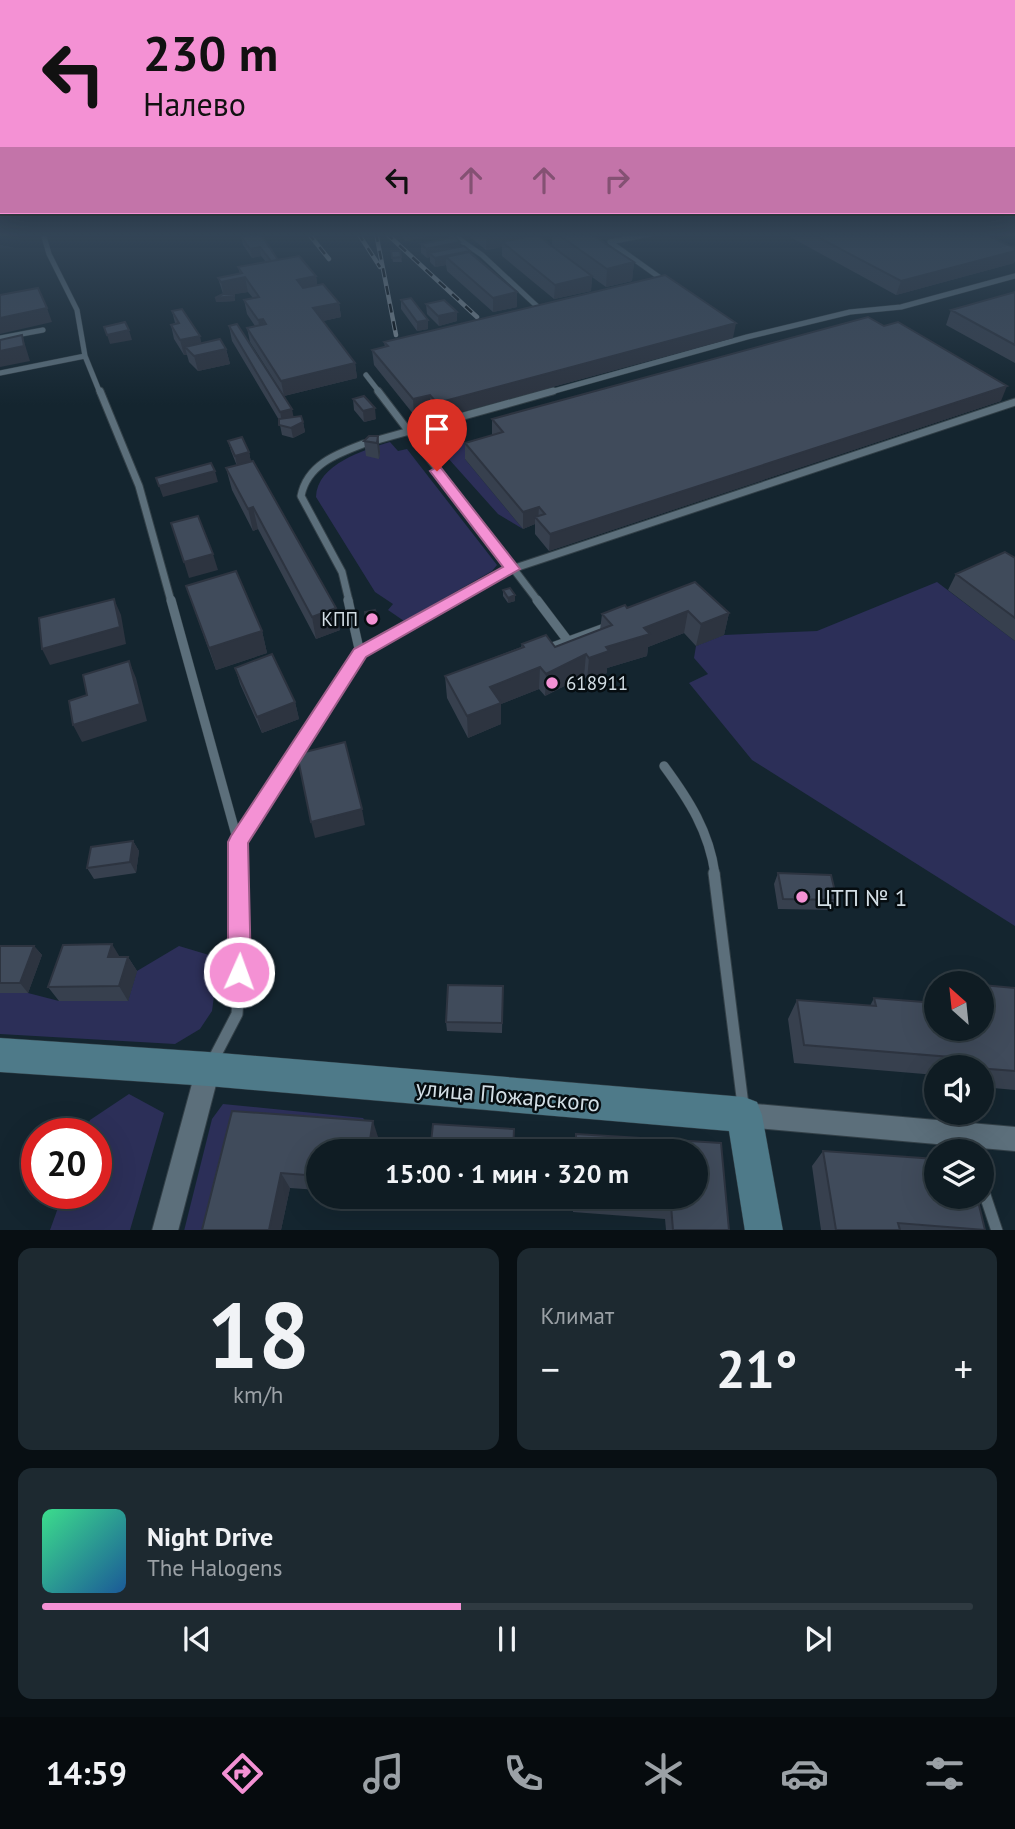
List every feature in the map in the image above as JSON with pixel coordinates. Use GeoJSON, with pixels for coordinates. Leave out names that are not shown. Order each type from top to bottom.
{"type":"FeatureCollection","features":[{"type":"Feature","properties":{"kind":"street","name":"улица Пожарского"},"geometry":{"type":"LineString","coordinates":[[0,1055],[208,1069],[744,1115],[935,1139]]}},
{"type":"Feature","properties":{"kind":"street"},"geometry":{"type":"LineString","coordinates":[[165,1230],[208,1069]]}},
{"type":"Feature","properties":{"kind":"street"},"geometry":{"type":"LineString","coordinates":[[744,1115],[764,1230]]}},
{"type":"Feature","properties":{"kind":"street","name":"улица Пожарского"},"geometry":{"type":"LineString","coordinates":[[994,1141],[1015,1139]]}},
{"type":"Feature","properties":{"kind":"lane"},"geometry":{"type":"LineString","coordinates":[[67,290],[77,310],[85,356],[139,486],[238,842],[241,952],[237,1014],[208,1069]]}},
{"type":"Feature","properties":{"kind":"lane"},"geometry":{"type":"LineString","coordinates":[[520,290],[540,309]]}},
{"type":"Feature","properties":{"kind":"lane"},"geometry":{"type":"LineString","coordinates":[[360,653],[342,572],[303,503],[301,491],[313,472],[339,454],[406,432],[747,337],[850,312],[901,307],[962,290]]}},
{"type":"Feature","properties":{"kind":"lane"},"geometry":{"type":"LineString","coordinates":[[526,312],[552,306]]}},
{"type":"Feature","properties":{"kind":"lane"},"geometry":{"type":"LineString","coordinates":[[0,338],[43,330]]}},
{"type":"Feature","properties":{"kind":"lane"},"geometry":{"type":"LineString","coordinates":[[736,330],[747,337]]}},
{"type":"Feature","properties":{"kind":"lane"},"geometry":{"type":"LineString","coordinates":[[0,373],[85,356]]}},
{"type":"Feature","properties":{"kind":"lane"},"geometry":{"type":"LineString","coordinates":[[366,375],[406,432],[568,641]]}},
{"type":"Feature","properties":{"kind":"lane"},"geometry":{"type":"LineString","coordinates":[[238,842],[360,653],[512,569],[1015,402]]}},
{"type":"Feature","properties":{"kind":"lane"},"geometry":{"type":"LineString","coordinates":[[544,650],[620,622]]}},
{"type":"Feature","properties":{"kind":"lane"},"geometry":{"type":"LineString","coordinates":[[664,766],[695,808],[712,853],[744,1115]]}},
{"type":"Feature","properties":{"kind":"lane"},"geometry":{"type":"LineString","coordinates":[[990,1209],[998,1230]]}},
{"type":"Feature","properties":{"kind":"shaded area"},"geometry":{"type":"Polygon","coordinates":[[[451,434],[466,444],[465,459],[523,529],[498,514],[430,438],[451,434]]]}},
{"type":"Feature","properties":{"kind":"shaded area"},"geometry":{"type":"Polygon","coordinates":[[[390,442],[398,451],[407,449],[497,565],[492,571],[404,621],[388,610],[393,604],[375,592],[316,497],[318,485],[333,467],[355,454],[390,442]]]}},
{"type":"Feature","properties":{"kind":"shaded area"},"geometry":{"type":"Polygon","coordinates":[[[937,582],[1015,641],[1015,926],[752,760],[689,683],[708,674],[694,658],[696,646],[724,635],[817,631],[937,582]]]}},
{"type":"Feature","properties":{"kind":"shaded area"},"geometry":{"type":"Polygon","coordinates":[[[179,946],[209,955],[216,981],[212,1011],[200,1029],[175,1044],[0,1034],[0,993],[28,993],[59,1001],[128,1001],[137,971],[179,946]]]}},
{"type":"Feature","properties":{"kind":"shaded area"},"geometry":{"type":"Polygon","coordinates":[[[129,1094],[164,1113],[130,1230],[50,1230],[58,1209],[112,1209],[112,1118],[93,1118],[129,1094]]]}},
{"type":"Feature","properties":{"kind":"shaded area"},"geometry":{"type":"Polygon","coordinates":[[[223,1104],[363,1118],[378,1137],[242,1128],[216,1230],[184,1230],[212,1119],[223,1104]]]}},
{"type":"Feature","properties":{"kind":"building"},"geometry":{"type":"Polygon","coordinates":[[[39,290],[47,308],[0,318],[0,295],[39,290]]]}},
{"type":"Feature","properties":{"kind":"building"},"geometry":{"type":"Polygon","coordinates":[[[254,290],[328,290],[339,303],[313,308],[355,363],[281,381],[247,328],[266,324],[263,319],[258,320],[244,300],[259,297],[254,290]]]}},
{"type":"Feature","properties":{"kind":"building"},"geometry":{"type":"Polygon","coordinates":[[[484,290],[517,292],[493,298],[484,290]]]}},
{"type":"Feature","properties":{"kind":"building"},"geometry":{"type":"Polygon","coordinates":[[[600,290],[688,290],[736,323],[437,403],[430,395],[413,399],[372,350],[388,346],[384,342],[600,290]]]}},
{"type":"Feature","properties":{"kind":"building"},"geometry":{"type":"Polygon","coordinates":[[[1015,292],[1015,345],[951,310],[1015,292]]]}},
{"type":"Feature","properties":{"kind":"building"},"geometry":{"type":"Polygon","coordinates":[[[223,294],[234,294],[234,296],[215,298],[223,294]]]}},
{"type":"Feature","properties":{"kind":"building"},"geometry":{"type":"Polygon","coordinates":[[[411,298],[428,320],[417,322],[401,300],[411,298]]]}},
{"type":"Feature","properties":{"kind":"building"},"geometry":{"type":"Polygon","coordinates":[[[444,300],[457,312],[438,316],[426,304],[444,300]]]}},
{"type":"Feature","properties":{"kind":"building"},"geometry":{"type":"Polygon","coordinates":[[[182,309],[200,336],[180,340],[171,325],[179,323],[172,311],[182,309]]]}},
{"type":"Feature","properties":{"kind":"building"},"geometry":{"type":"Polygon","coordinates":[[[868,317],[884,326],[898,322],[1007,386],[550,534],[535,517],[545,514],[539,507],[523,512],[465,443],[503,432],[492,419],[868,317]]]}},
{"type":"Feature","properties":{"kind":"building"},"geometry":{"type":"Polygon","coordinates":[[[125,322],[129,330],[107,335],[104,327],[125,322]]]}},
{"type":"Feature","properties":{"kind":"building"},"geometry":{"type":"Polygon","coordinates":[[[237,324],[292,409],[280,412],[229,326],[237,324]]]}},
{"type":"Feature","properties":{"kind":"building"},"geometry":{"type":"Polygon","coordinates":[[[22,335],[24,346],[0,351],[0,340],[22,335]]]}},
{"type":"Feature","properties":{"kind":"building"},"geometry":{"type":"Polygon","coordinates":[[[220,339],[226,349],[194,356],[185,347],[220,339]]]}},
{"type":"Feature","properties":{"kind":"building"},"geometry":{"type":"Polygon","coordinates":[[[364,396],[375,408],[363,411],[353,399],[364,396]]]}},
{"type":"Feature","properties":{"kind":"building"},"geometry":{"type":"Polygon","coordinates":[[[301,416],[303,422],[291,428],[279,425],[279,419],[301,416]]]}},
{"type":"Feature","properties":{"kind":"building"},"geometry":{"type":"Polygon","coordinates":[[[369,436],[378,436],[377,443],[364,441],[369,436]]]}},
{"type":"Feature","properties":{"kind":"building"},"geometry":{"type":"Polygon","coordinates":[[[242,437],[249,452],[235,456],[228,441],[242,437]]]}},
{"type":"Feature","properties":{"kind":"building"},"geometry":{"type":"Polygon","coordinates":[[[253,461],[336,608],[312,617],[253,507],[248,509],[226,468],[253,461]]]}},
{"type":"Feature","properties":{"kind":"building"},"geometry":{"type":"Polygon","coordinates":[[[211,463],[215,471],[159,486],[156,478],[211,463]]]}},
{"type":"Feature","properties":{"kind":"building"},"geometry":{"type":"Polygon","coordinates":[[[198,516],[213,554],[184,562],[171,523],[198,516]]]}},
{"type":"Feature","properties":{"kind":"building"},"geometry":{"type":"Polygon","coordinates":[[[1005,552],[1015,558],[1015,618],[956,574],[1005,552]]]}},
{"type":"Feature","properties":{"kind":"building"},"geometry":{"type":"Polygon","coordinates":[[[236,571],[262,631],[209,648],[186,586],[236,571]]]}},
{"type":"Feature","properties":{"kind":"building"},"geometry":{"type":"Polygon","coordinates":[[[695,582],[729,613],[701,624],[688,611],[644,628],[650,634],[606,647],[609,651],[589,658],[586,654],[546,674],[540,667],[490,687],[501,703],[467,716],[445,676],[524,647],[522,644],[546,635],[555,647],[612,625],[602,614],[625,605],[627,608],[695,582]]]}},
{"type":"Feature","properties":{"kind":"building"},"geometry":{"type":"Polygon","coordinates":[[[510,588],[515,595],[508,598],[503,590],[510,588]]]}},
{"type":"Feature","properties":{"kind":"building"},"geometry":{"type":"Polygon","coordinates":[[[114,599],[120,627],[42,649],[39,618],[114,599]]]}},
{"type":"Feature","properties":{"kind":"building"},"geometry":{"type":"Polygon","coordinates":[[[375,610],[377,616],[366,618],[365,612],[375,610]]]}},
{"type":"Feature","properties":{"kind":"building"},"geometry":{"type":"Polygon","coordinates":[[[272,654],[295,702],[257,717],[235,668],[272,654]]]}},
{"type":"Feature","properties":{"kind":"building"},"geometry":{"type":"Polygon","coordinates":[[[129,661],[140,704],[73,725],[69,701],[87,695],[83,675],[129,661]]]}},
{"type":"Feature","properties":{"kind":"building"},"geometry":{"type":"Polygon","coordinates":[[[345,742],[362,809],[311,822],[297,754],[345,742]]]}},
{"type":"Feature","properties":{"kind":"building"},"geometry":{"type":"Polygon","coordinates":[[[133,841],[130,862],[87,868],[91,847],[133,841]]]}},
{"type":"Feature","properties":{"kind":"building"},"geometry":{"type":"Polygon","coordinates":[[[778,873],[831,875],[837,900],[783,899],[778,873]]]}},
{"type":"Feature","properties":{"kind":"building"},"geometry":{"type":"Polygon","coordinates":[[[112,944],[108,957],[128,957],[119,986],[48,987],[63,945],[112,944]]]}},
{"type":"Feature","properties":{"kind":"building"},"geometry":{"type":"Polygon","coordinates":[[[0,946],[34,946],[20,983],[0,983],[0,946]]]}},
{"type":"Feature","properties":{"kind":"building"},"geometry":{"type":"Polygon","coordinates":[[[448,985],[503,986],[502,1023],[446,1022],[448,985]]]}},
{"type":"Feature","properties":{"kind":"building"},"geometry":{"type":"Polygon","coordinates":[[[994,986],[1015,988],[1015,1071],[994,1069],[994,1055],[926,1055],[804,1045],[797,1000],[876,1006],[874,998],[924,1002],[924,1041],[994,1041],[994,986]]]}},
{"type":"Feature","properties":{"kind":"building"},"geometry":{"type":"Polygon","coordinates":[[[232,1111],[373,1121],[370,1139],[306,1139],[306,1175],[281,1173],[269,1230],[202,1230],[232,1111]]]}},
{"type":"Feature","properties":{"kind":"building"},"geometry":{"type":"Polygon","coordinates":[[[433,1124],[514,1129],[514,1139],[431,1139],[433,1124]]]}},
{"type":"Feature","properties":{"kind":"building"},"geometry":{"type":"Polygon","coordinates":[[[576,1134],[657,1139],[576,1139],[576,1134]]]}},
{"type":"Feature","properties":{"kind":"building"},"geometry":{"type":"Polygon","coordinates":[[[708,1142],[721,1143],[729,1230],[673,1230],[671,1209],[708,1209],[708,1142]]]}},
{"type":"Feature","properties":{"kind":"building"},"geometry":{"type":"Polygon","coordinates":[[[823,1151],[924,1158],[924,1209],[980,1209],[985,1230],[898,1223],[900,1230],[836,1230],[823,1151]]]}},
{"type":"Feature","properties":{"kind":"railway"},"geometry":{"type":"LineString","coordinates":[[387,290],[396,335]]}},
{"type":"Feature","properties":{"kind":"railway"},"geometry":{"type":"LineString","coordinates":[[448,290],[477,317]]}},
{"type":"Feature","properties":{"kind":"place","name":"КПП"},"geometry":{"type":"Point","coordinates":[372,619]}},
{"type":"Feature","properties":{"kind":"place","name":"618911"},"geometry":{"type":"Point","coordinates":[552,683]}},
{"type":"Feature","properties":{"kind":"place","name":"ЦТП № 1"},"geometry":{"type":"Point","coordinates":[802,897]}},
{"type":"Feature","properties":{"kind":"route"},"geometry":{"type":"LineString","coordinates":[[239,972],[241,952],[238,842],[360,653],[512,569],[437,471]]}}]}
